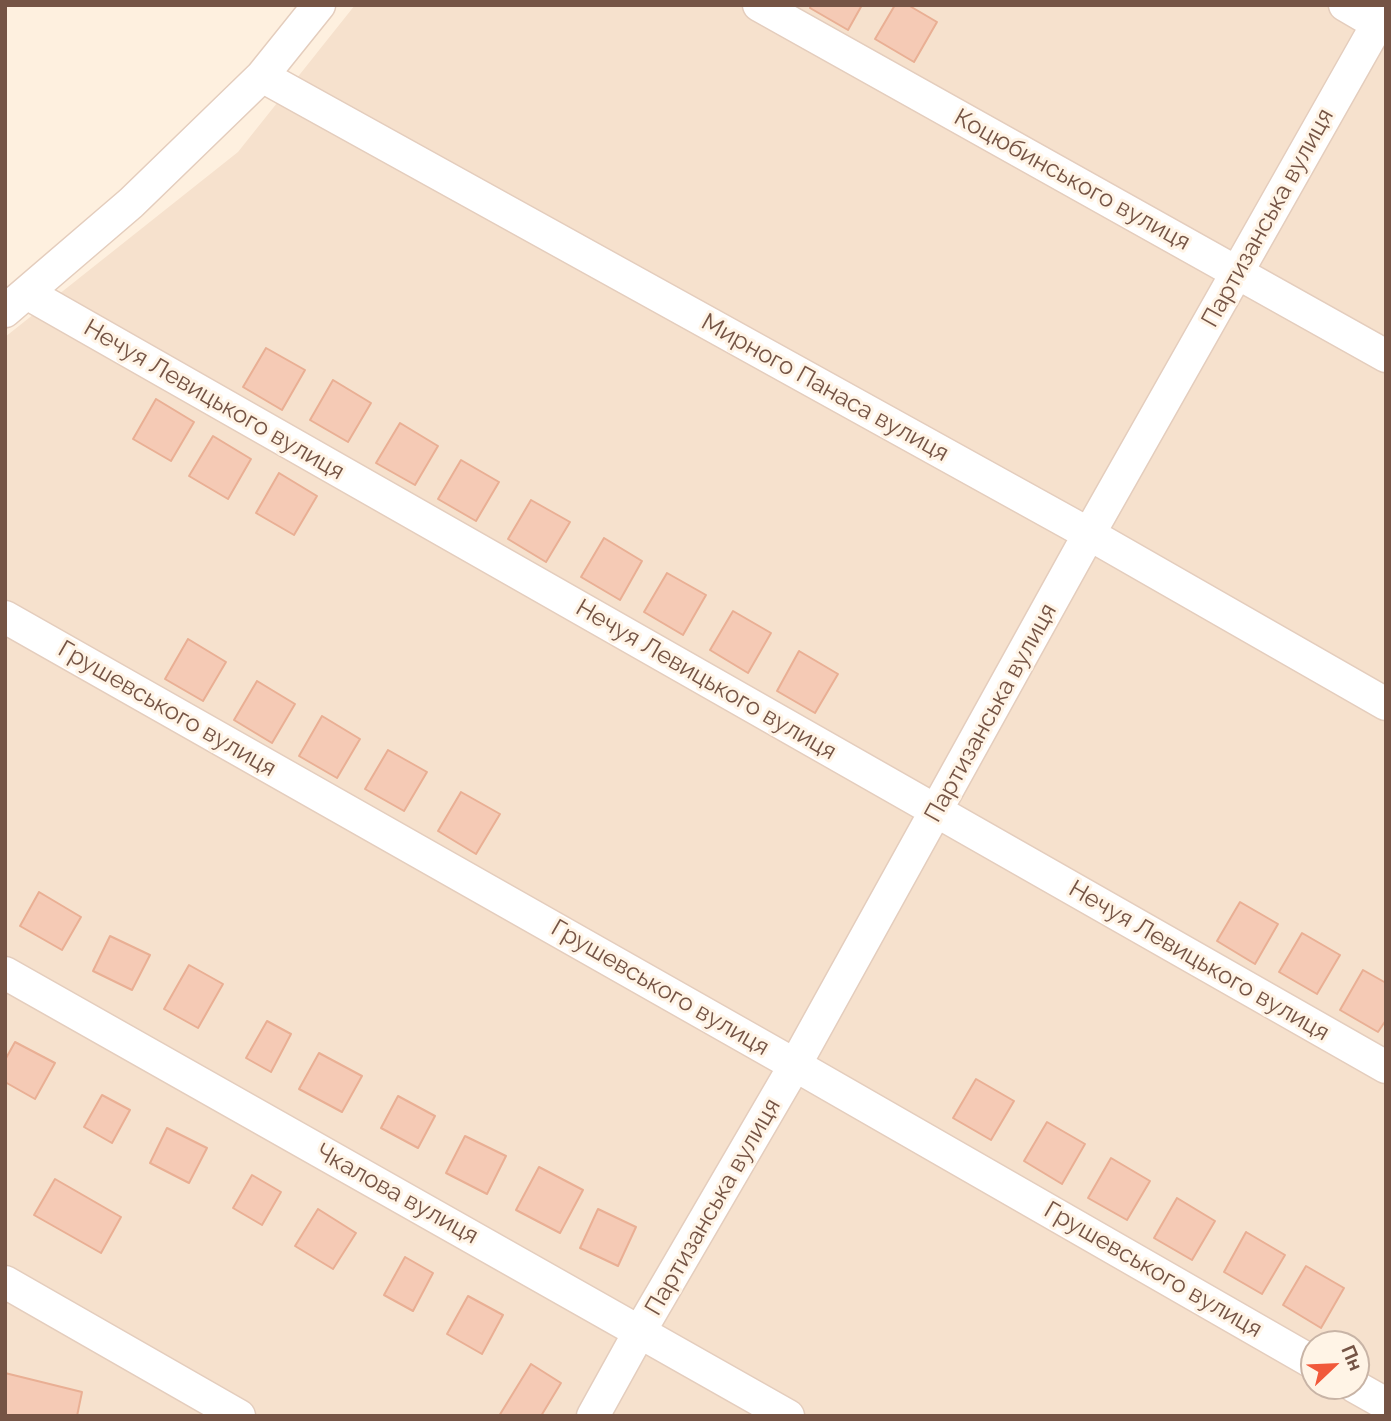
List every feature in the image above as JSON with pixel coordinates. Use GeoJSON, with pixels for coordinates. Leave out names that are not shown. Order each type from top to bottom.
{"type":"FeatureCollection","features":[{"type":"Feature","properties":{"kind":"street"},"geometry":{"type":"LineString","coordinates":[[16,302],[131,203],[262,76],[319,5]]}},
{"type":"Feature","properties":{"kind":"street","name":"Коцюбинського вулиця"},"geometry":{"type":"LineString","coordinates":[[759,5],[1386,356]]}},
{"type":"Feature","properties":{"kind":"street"},"geometry":{"type":"LineString","coordinates":[[1345,5],[1383,21]]}},
{"type":"Feature","properties":{"kind":"street","name":"Партизанська вулиця"},"geometry":{"type":"LineString","coordinates":[[593,1416],[795,1065],[1089,534],[1383,21]]}},
{"type":"Feature","properties":{"kind":"street","name":"Мирного Панаса вулиця"},"geometry":{"type":"LineString","coordinates":[[262,76],[1089,534],[1386,704]]}},
{"type":"Feature","properties":{"kind":"street","name":"Нечуя Левицького вулиця"},"geometry":{"type":"LineString","coordinates":[[16,302],[936,811],[1386,1068]]}},
{"type":"Feature","properties":{"kind":"street","name":"Грушевського вулиця"},"geometry":{"type":"LineString","coordinates":[[5,617],[1300,1355]]}},
{"type":"Feature","properties":{"kind":"street","name":"Чкалова вулиця"},"geometry":{"type":"LineString","coordinates":[[5,973],[789,1416]]}},
{"type":"Feature","properties":{"kind":"street"},"geometry":{"type":"LineString","coordinates":[[5,1282],[239,1416]]}},
{"type":"Feature","properties":{"kind":"street"},"geometry":{"type":"LineString","coordinates":[[1370,1395],[1386,1404]]}},
{"type":"Feature","properties":{"kind":"shaded area"},"geometry":{"type":"Polygon","coordinates":[[[355,5],[1386,5],[1386,1416],[5,1416],[5,337],[238,152],[355,5]]]}},
{"type":"Feature","properties":{"kind":"building"},"geometry":{"type":"Polygon","coordinates":[[[811,5],[862,5],[848,30],[810,8],[811,5]]]}},
{"type":"Feature","properties":{"kind":"building"},"geometry":{"type":"Polygon","coordinates":[[[895,5],[908,5],[937,22],[914,62],[875,39],[895,5]]]}},
{"type":"Feature","properties":{"kind":"building"},"geometry":{"type":"Polygon","coordinates":[[[266,348],[305,370],[282,410],[243,387],[266,348]]]}},
{"type":"Feature","properties":{"kind":"building"},"geometry":{"type":"Polygon","coordinates":[[[333,380],[371,403],[348,442],[310,420],[333,380]]]}},
{"type":"Feature","properties":{"kind":"building"},"geometry":{"type":"Polygon","coordinates":[[[156,399],[194,422],[171,461],[133,439],[156,399]]]}},
{"type":"Feature","properties":{"kind":"building"},"geometry":{"type":"Polygon","coordinates":[[[400,423],[438,446],[415,485],[376,463],[400,423]]]}},
{"type":"Feature","properties":{"kind":"building"},"geometry":{"type":"Polygon","coordinates":[[[213,436],[251,459],[228,499],[189,476],[213,436]]]}},
{"type":"Feature","properties":{"kind":"building"},"geometry":{"type":"Polygon","coordinates":[[[461,460],[499,482],[476,521],[438,499],[461,460]]]}},
{"type":"Feature","properties":{"kind":"building"},"geometry":{"type":"Polygon","coordinates":[[[279,473],[317,496],[294,535],[256,513],[279,473]]]}},
{"type":"Feature","properties":{"kind":"building"},"geometry":{"type":"Polygon","coordinates":[[[531,500],[570,522],[546,562],[508,539],[531,500]]]}},
{"type":"Feature","properties":{"kind":"building"},"geometry":{"type":"Polygon","coordinates":[[[604,538],[642,561],[620,600],[581,577],[604,538]]]}},
{"type":"Feature","properties":{"kind":"building"},"geometry":{"type":"Polygon","coordinates":[[[667,573],[706,595],[683,635],[644,612],[667,573]]]}},
{"type":"Feature","properties":{"kind":"building"},"geometry":{"type":"Polygon","coordinates":[[[733,611],[771,633],[748,673],[710,650],[733,611]]]}},
{"type":"Feature","properties":{"kind":"building"},"geometry":{"type":"Polygon","coordinates":[[[188,639],[226,662],[203,701],[165,679],[188,639]]]}},
{"type":"Feature","properties":{"kind":"building"},"geometry":{"type":"Polygon","coordinates":[[[799,651],[838,674],[815,713],[777,691],[799,651]]]}},
{"type":"Feature","properties":{"kind":"building"},"geometry":{"type":"Polygon","coordinates":[[[257,681],[295,704],[272,743],[234,720],[257,681]]]}},
{"type":"Feature","properties":{"kind":"building"},"geometry":{"type":"Polygon","coordinates":[[[322,716],[360,739],[337,778],[299,756],[322,716]]]}},
{"type":"Feature","properties":{"kind":"building"},"geometry":{"type":"Polygon","coordinates":[[[388,750],[427,772],[404,811],[365,789],[388,750]]]}},
{"type":"Feature","properties":{"kind":"building"},"geometry":{"type":"Polygon","coordinates":[[[461,792],[500,814],[476,854],[438,831],[461,792]]]}},
{"type":"Feature","properties":{"kind":"building"},"geometry":{"type":"Polygon","coordinates":[[[39,892],[81,917],[62,950],[20,926],[39,892]]]}},
{"type":"Feature","properties":{"kind":"building"},"geometry":{"type":"Polygon","coordinates":[[[1240,902],[1278,924],[1255,964],[1217,941],[1240,902]]]}},
{"type":"Feature","properties":{"kind":"building"},"geometry":{"type":"Polygon","coordinates":[[[1302,933],[1340,955],[1317,994],[1279,972],[1302,933]]]}},
{"type":"Feature","properties":{"kind":"building"},"geometry":{"type":"Polygon","coordinates":[[[110,936],[150,955],[132,990],[93,971],[110,936]]]}},
{"type":"Feature","properties":{"kind":"building"},"geometry":{"type":"Polygon","coordinates":[[[189,965],[223,984],[198,1028],[164,1009],[189,965]]]}},
{"type":"Feature","properties":{"kind":"building"},"geometry":{"type":"Polygon","coordinates":[[[1363,970],[1386,983],[1386,1020],[1378,1032],[1340,1010],[1363,970]]]}},
{"type":"Feature","properties":{"kind":"building"},"geometry":{"type":"Polygon","coordinates":[[[267,1021],[291,1034],[271,1072],[246,1058],[267,1021]]]}},
{"type":"Feature","properties":{"kind":"building"},"geometry":{"type":"Polygon","coordinates":[[[15,1042],[55,1063],[35,1099],[5,1082],[5,1060],[15,1042]]]}},
{"type":"Feature","properties":{"kind":"building"},"geometry":{"type":"Polygon","coordinates":[[[319,1053],[362,1076],[342,1112],[299,1089],[319,1053]]]}},
{"type":"Feature","properties":{"kind":"building"},"geometry":{"type":"Polygon","coordinates":[[[976,1079],[1014,1101],[991,1140],[953,1118],[976,1079]]]}},
{"type":"Feature","properties":{"kind":"building"},"geometry":{"type":"Polygon","coordinates":[[[102,1095],[130,1110],[112,1143],[84,1127],[102,1095]]]}},
{"type":"Feature","properties":{"kind":"building"},"geometry":{"type":"Polygon","coordinates":[[[398,1096],[435,1116],[418,1148],[381,1128],[398,1096]]]}},
{"type":"Feature","properties":{"kind":"building"},"geometry":{"type":"Polygon","coordinates":[[[1047,1122],[1085,1144],[1062,1184],[1024,1161],[1047,1122]]]}},
{"type":"Feature","properties":{"kind":"building"},"geometry":{"type":"Polygon","coordinates":[[[167,1128],[207,1148],[189,1183],[150,1163],[167,1128]]]}},
{"type":"Feature","properties":{"kind":"building"},"geometry":{"type":"Polygon","coordinates":[[[465,1136],[506,1156],[487,1194],[446,1173],[465,1136]]]}},
{"type":"Feature","properties":{"kind":"building"},"geometry":{"type":"Polygon","coordinates":[[[1111,1158],[1150,1181],[1127,1220],[1088,1198],[1111,1158]]]}},
{"type":"Feature","properties":{"kind":"building"},"geometry":{"type":"Polygon","coordinates":[[[539,1167],[583,1190],[560,1233],[516,1210],[539,1167]]]}},
{"type":"Feature","properties":{"kind":"building"},"geometry":{"type":"Polygon","coordinates":[[[252,1175],[281,1192],[262,1225],[233,1208],[252,1175]]]}},
{"type":"Feature","properties":{"kind":"building"},"geometry":{"type":"Polygon","coordinates":[[[55,1179],[121,1217],[101,1253],[34,1215],[55,1179]]]}},
{"type":"Feature","properties":{"kind":"building"},"geometry":{"type":"Polygon","coordinates":[[[1177,1198],[1215,1221],[1192,1260],[1154,1238],[1177,1198]]]}},
{"type":"Feature","properties":{"kind":"building"},"geometry":{"type":"Polygon","coordinates":[[[318,1209],[356,1233],[333,1269],[295,1246],[318,1209]]]}},
{"type":"Feature","properties":{"kind":"building"},"geometry":{"type":"Polygon","coordinates":[[[598,1209],[636,1227],[618,1266],[580,1248],[598,1209]]]}},
{"type":"Feature","properties":{"kind":"building"},"geometry":{"type":"Polygon","coordinates":[[[1246,1232],[1285,1255],[1262,1294],[1224,1272],[1246,1232]]]}},
{"type":"Feature","properties":{"kind":"building"},"geometry":{"type":"Polygon","coordinates":[[[405,1257],[433,1273],[413,1311],[384,1295],[405,1257]]]}},
{"type":"Feature","properties":{"kind":"building"},"geometry":{"type":"Polygon","coordinates":[[[1306,1266],[1344,1288],[1321,1328],[1283,1305],[1306,1266]]]}},
{"type":"Feature","properties":{"kind":"building"},"geometry":{"type":"Polygon","coordinates":[[[468,1296],[503,1315],[482,1354],[447,1334],[468,1296]]]}},
{"type":"Feature","properties":{"kind":"building"},"geometry":{"type":"Polygon","coordinates":[[[531,1364],[561,1383],[541,1416],[499,1416],[531,1364]]]}},
{"type":"Feature","properties":{"kind":"building"},"geometry":{"type":"Polygon","coordinates":[[[5,1373],[82,1392],[77,1416],[5,1416],[5,1373]]]}}]}
